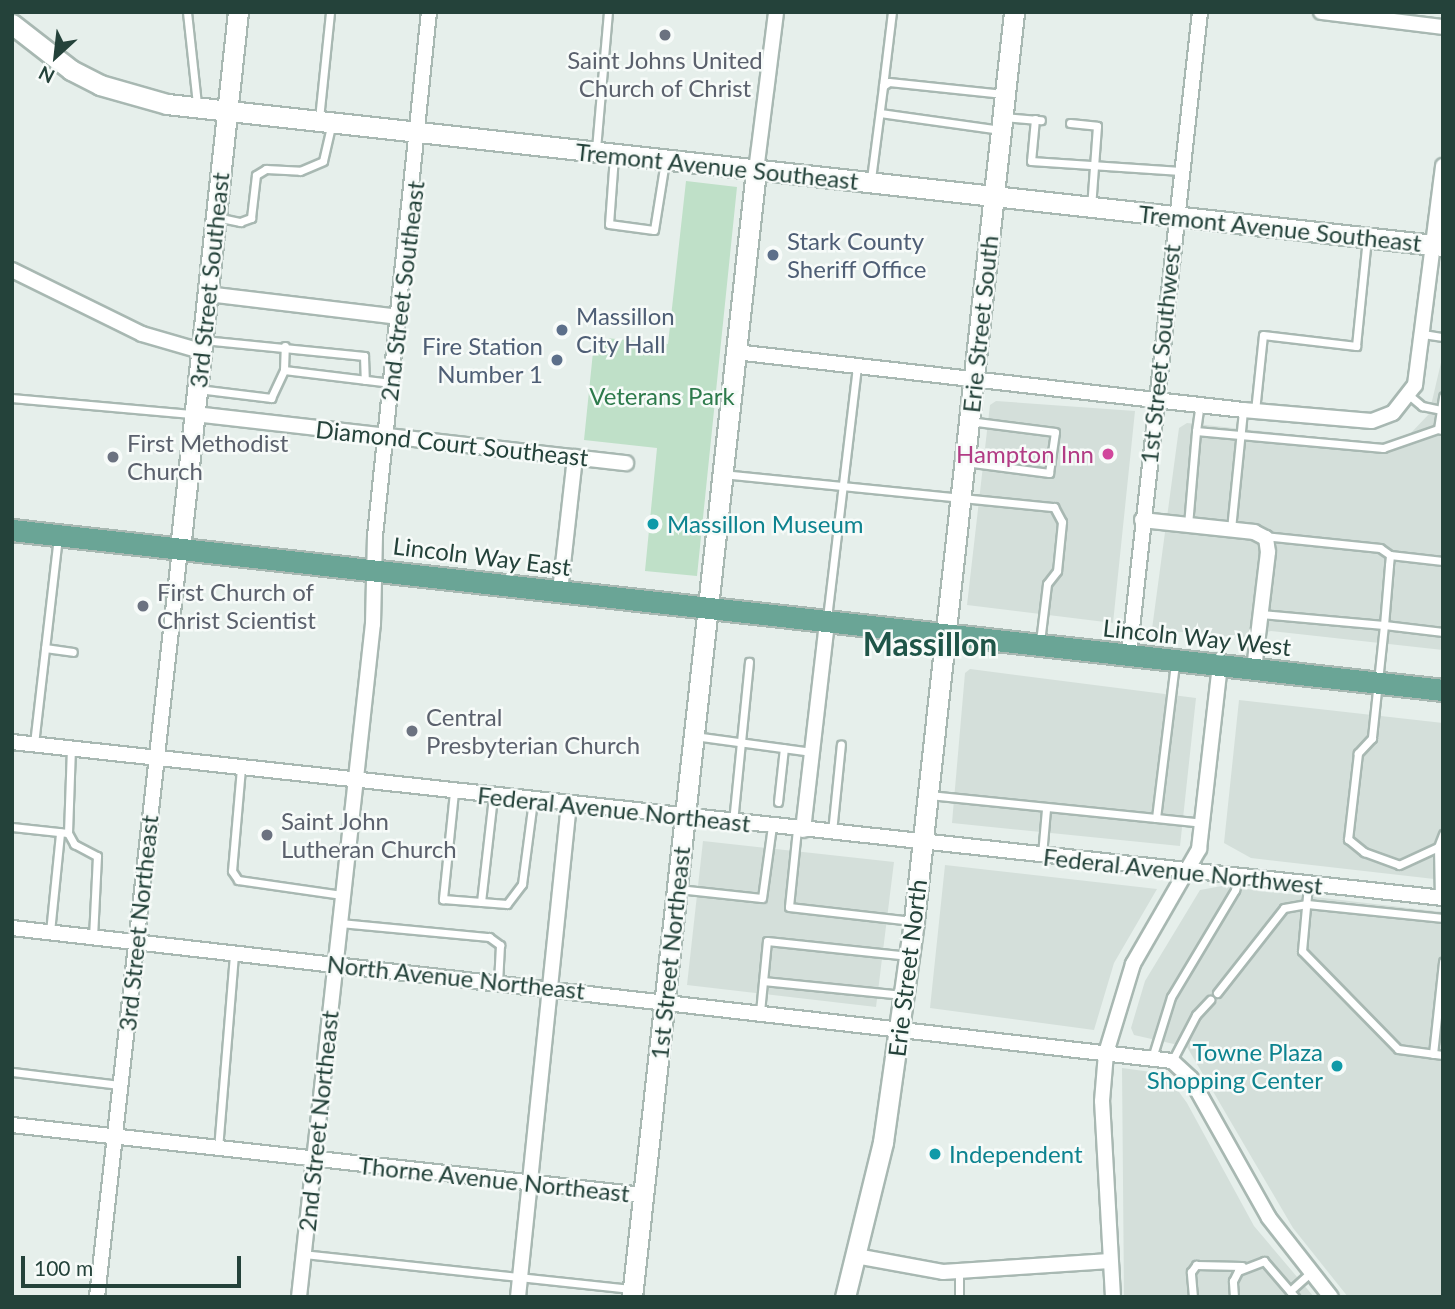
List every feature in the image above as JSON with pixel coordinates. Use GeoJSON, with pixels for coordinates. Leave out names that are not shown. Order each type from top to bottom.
{"type":"FeatureCollection","features":[{"type":"Feature","properties":{"kind":"main road","name":"Lincoln Way East"},"geometry":{"type":"LineString","coordinates":[[12,530],[945,635]]}},
{"type":"Feature","properties":{"kind":"main road","name":"Lincoln Way West"},"geometry":{"type":"LineString","coordinates":[[945,635],[1443,690]]}},
{"type":"Feature","properties":{"kind":"street","name":"3rd Street Southeast"},"geometry":{"type":"LineString","coordinates":[[180,549],[238,12]]}},
{"type":"Feature","properties":{"kind":"street","name":"2nd Street Southeast"},"geometry":{"type":"LineString","coordinates":[[374,570],[429,12]]}},
{"type":"Feature","properties":{"kind":"street"},"geometry":{"type":"LineString","coordinates":[[756,171],[776,12]]}},
{"type":"Feature","properties":{"kind":"street","name":"Erie Street South"},"geometry":{"type":"LineString","coordinates":[[945,635],[1014,12]]}},
{"type":"Feature","properties":{"kind":"street","name":"1st Street Southwest"},"geometry":{"type":"LineString","coordinates":[[1129,655],[1155,399],[1200,12]]}},
{"type":"Feature","properties":{"kind":"street"},"geometry":{"type":"LineString","coordinates":[[1321,12],[1443,27]]}},
{"type":"Feature","properties":{"kind":"street","name":"Tremont Avenue Southeast"},"geometry":{"type":"LineString","coordinates":[[12,24],[71,70],[100,85],[133,98],[197,108],[1438,246]]}},
{"type":"Feature","properties":{"kind":"street"},"geometry":{"type":"LineString","coordinates":[[735,352],[973,377],[1249,411],[1371,421],[1394,412],[1410,396],[1438,246],[1443,166]]}},
{"type":"Feature","properties":{"kind":"street","name":"1st Street Northeast"},"geometry":{"type":"LineString","coordinates":[[632,1293],[756,171]]}},
{"type":"Feature","properties":{"kind":"street"},"geometry":{"type":"LineString","coordinates":[[12,270],[142,334],[201,345]]}},
{"type":"Feature","properties":{"kind":"street"},"geometry":{"type":"LineString","coordinates":[[206,294],[399,317]]}},
{"type":"Feature","properties":{"kind":"street","name":"Diamond Court Southeast"},"geometry":{"type":"LineString","coordinates":[[195,414],[626,463]]}},
{"type":"Feature","properties":{"kind":"street"},"geometry":{"type":"LineString","coordinates":[[560,591],[575,457]]}},
{"type":"Feature","properties":{"kind":"street"},"geometry":{"type":"LineString","coordinates":[[1142,520],[1264,536],[1268,552],[1254,669]]}},
{"type":"Feature","properties":{"kind":"street","name":"3rd Street Northeast"},"geometry":{"type":"LineString","coordinates":[[97,1297],[180,549]]}},
{"type":"Feature","properties":{"kind":"street","name":"2nd Street Northeast"},"geometry":{"type":"LineString","coordinates":[[299,1297],[373,624],[374,570]]}},
{"type":"Feature","properties":{"kind":"street"},"geometry":{"type":"LineString","coordinates":[[800,830],[827,622]]}},
{"type":"Feature","properties":{"kind":"street","name":"Erie Street North"},"geometry":{"type":"LineString","coordinates":[[845,1297],[883,1142],[914,921],[945,635]]}},
{"type":"Feature","properties":{"kind":"street"},"geometry":{"type":"LineString","coordinates":[[1113,1297],[1101,1101],[1106,1053],[1133,964],[1190,870],[1204,823],[1220,665]]}},
{"type":"Feature","properties":{"kind":"street","name":"Federal Avenue Northeast"},"geometry":{"type":"LineString","coordinates":[[12,742],[923,843]]}},
{"type":"Feature","properties":{"kind":"street"},"geometry":{"type":"LineString","coordinates":[[518,1297],[569,805]]}},
{"type":"Feature","properties":{"kind":"street","name":"Federal Avenue Northwest"},"geometry":{"type":"LineString","coordinates":[[923,843],[1441,898]]}},
{"type":"Feature","properties":{"kind":"street","name":"North Avenue Northeast"},"geometry":{"type":"LineString","coordinates":[[12,928],[1172,1061]]}},
{"type":"Feature","properties":{"kind":"street"},"geometry":{"type":"LineString","coordinates":[[1172,1061],[1191,1079],[1257,1197],[1310,1273],[1331,1297]]}},
{"type":"Feature","properties":{"kind":"street","name":"Thorne Avenue Northeast"},"geometry":{"type":"LineString","coordinates":[[12,1125],[643,1195]]}},
{"type":"Feature","properties":{"kind":"street"},"geometry":{"type":"LineString","coordinates":[[856,1256],[921,1270],[958,1272],[1110,1261]]}},
{"type":"Feature","properties":{"kind":"lane"},"geometry":{"type":"LineString","coordinates":[[187,12],[188,52],[198,88],[197,108]]}},
{"type":"Feature","properties":{"kind":"lane"},"geometry":{"type":"LineString","coordinates":[[215,217],[240,222],[251,218],[256,175],[266,169],[300,171],[323,161],[330,12]]}},
{"type":"Feature","properties":{"kind":"lane"},"geometry":{"type":"LineString","coordinates":[[608,12],[605,154],[609,224],[654,230],[665,161]]}},
{"type":"Feature","properties":{"kind":"lane"},"geometry":{"type":"LineString","coordinates":[[870,183],[891,12]]}},
{"type":"Feature","properties":{"kind":"lane"},"geometry":{"type":"LineString","coordinates":[[883,86],[888,82],[1005,95]]}},
{"type":"Feature","properties":{"kind":"lane"},"geometry":{"type":"LineString","coordinates":[[880,113],[1002,123],[1038,119],[1031,160],[1181,171]]}},
{"type":"Feature","properties":{"kind":"lane"},"geometry":{"type":"LineString","coordinates":[[1070,123],[1097,126],[1091,207]]}},
{"type":"Feature","properties":{"kind":"lane"},"geometry":{"type":"LineString","coordinates":[[1231,530],[1240,435],[1249,411],[1263,335],[1356,346],[1367,238]]}},
{"type":"Feature","properties":{"kind":"lane"},"geometry":{"type":"LineString","coordinates":[[1423,334],[1443,337]]}},
{"type":"Feature","properties":{"kind":"lane"},"geometry":{"type":"LineString","coordinates":[[201,345],[285,346],[364,356],[365,380]]}},
{"type":"Feature","properties":{"kind":"lane"},"geometry":{"type":"LineString","coordinates":[[197,389],[271,398],[284,370],[285,346]]}},
{"type":"Feature","properties":{"kind":"lane"},"geometry":{"type":"LineString","coordinates":[[827,622],[857,365]]}},
{"type":"Feature","properties":{"kind":"lane"},"geometry":{"type":"LineString","coordinates":[[284,370],[391,383]]}},
{"type":"Feature","properties":{"kind":"lane"},"geometry":{"type":"LineString","coordinates":[[1410,396],[1422,406],[1441,410]]}},
{"type":"Feature","properties":{"kind":"lane"},"geometry":{"type":"LineString","coordinates":[[1196,431],[1383,448],[1441,430],[1443,396]]}},
{"type":"Feature","properties":{"kind":"lane"},"geometry":{"type":"LineString","coordinates":[[12,398],[195,414]]}},
{"type":"Feature","properties":{"kind":"lane"},"geometry":{"type":"LineString","coordinates":[[1188,525],[1200,404]]}},
{"type":"Feature","properties":{"kind":"lane"},"geometry":{"type":"LineString","coordinates":[[964,462],[1049,473],[1055,432],[969,421]]}},
{"type":"Feature","properties":{"kind":"lane"},"geometry":{"type":"LineString","coordinates":[[722,474],[1054,507],[1062,522],[1057,571],[1047,584],[1040,645]]}},
{"type":"Feature","properties":{"kind":"lane"},"geometry":{"type":"LineString","coordinates":[[34,745],[58,536]]}},
{"type":"Feature","properties":{"kind":"lane"},"geometry":{"type":"LineString","coordinates":[[1264,536],[1380,548],[1390,555],[1443,561]]}},
{"type":"Feature","properties":{"kind":"lane"},"geometry":{"type":"LineString","coordinates":[[1390,555],[1372,738],[1358,753],[1348,839],[1364,852],[1399,865],[1438,847]]}},
{"type":"Feature","properties":{"kind":"lane"},"geometry":{"type":"LineString","coordinates":[[1261,614],[1443,632]]}},
{"type":"Feature","properties":{"kind":"lane"},"geometry":{"type":"LineString","coordinates":[[45,648],[73,652]]}},
{"type":"Feature","properties":{"kind":"lane"},"geometry":{"type":"LineString","coordinates":[[1156,818],[1175,660]]}},
{"type":"Feature","properties":{"kind":"lane"},"geometry":{"type":"LineString","coordinates":[[733,822],[749,662]]}},
{"type":"Feature","properties":{"kind":"lane"},"geometry":{"type":"LineString","coordinates":[[694,736],[812,751]]}},
{"type":"Feature","properties":{"kind":"lane"},"geometry":{"type":"LineString","coordinates":[[832,833],[841,744]]}},
{"type":"Feature","properties":{"kind":"lane"},"geometry":{"type":"LineString","coordinates":[[778,802],[784,748]]}},
{"type":"Feature","properties":{"kind":"lane"},"geometry":{"type":"LineString","coordinates":[[50,932],[64,833],[71,749]]}},
{"type":"Feature","properties":{"kind":"lane"},"geometry":{"type":"LineString","coordinates":[[241,768],[232,871],[238,880],[342,895]]}},
{"type":"Feature","properties":{"kind":"lane"},"geometry":{"type":"LineString","coordinates":[[454,792],[443,899],[507,904],[522,884],[533,801]]}},
{"type":"Feature","properties":{"kind":"lane"},"geometry":{"type":"LineString","coordinates":[[928,794],[1046,809],[1204,823]]}},
{"type":"Feature","properties":{"kind":"lane"},"geometry":{"type":"LineString","coordinates":[[481,902],[492,796]]}},
{"type":"Feature","properties":{"kind":"lane"},"geometry":{"type":"LineString","coordinates":[[1042,855],[1046,809]]}},
{"type":"Feature","properties":{"kind":"lane"},"geometry":{"type":"LineString","coordinates":[[12,827],[64,833],[74,844],[97,856],[93,937]]}},
{"type":"Feature","properties":{"kind":"lane"},"geometry":{"type":"LineString","coordinates":[[677,889],[762,898],[772,827]]}},
{"type":"Feature","properties":{"kind":"lane"},"geometry":{"type":"LineString","coordinates":[[800,830],[789,907],[914,921]]}},
{"type":"Feature","properties":{"kind":"lane"},"geometry":{"type":"LineString","coordinates":[[1441,898],[1438,847],[1443,834]]}},
{"type":"Feature","properties":{"kind":"lane"},"geometry":{"type":"LineString","coordinates":[[1152,1058],[1171,997],[1236,890],[1239,876]]}},
{"type":"Feature","properties":{"kind":"lane"},"geometry":{"type":"LineString","coordinates":[[1308,884],[1303,951],[1398,1049],[1443,1055]]}},
{"type":"Feature","properties":{"kind":"lane"},"geometry":{"type":"LineString","coordinates":[[1217,993],[1284,908],[1307,904],[1443,918]]}},
{"type":"Feature","properties":{"kind":"lane"},"geometry":{"type":"LineString","coordinates":[[339,923],[489,937],[500,945],[498,982]]}},
{"type":"Feature","properties":{"kind":"lane"},"geometry":{"type":"LineString","coordinates":[[760,1012],[767,941],[909,957]]}},
{"type":"Feature","properties":{"kind":"lane"},"geometry":{"type":"LineString","coordinates":[[218,1149],[234,952]]}},
{"type":"Feature","properties":{"kind":"lane"},"geometry":{"type":"LineString","coordinates":[[1433,1054],[1443,962]]}},
{"type":"Feature","properties":{"kind":"lane"},"geometry":{"type":"LineString","coordinates":[[763,981],[904,995]]}},
{"type":"Feature","properties":{"kind":"lane"},"geometry":{"type":"LineString","coordinates":[[1172,1061],[1196,1015],[1210,1000]]}},
{"type":"Feature","properties":{"kind":"lane"},"geometry":{"type":"LineString","coordinates":[[12,1072],[120,1085]]}},
{"type":"Feature","properties":{"kind":"lane"},"geometry":{"type":"LineString","coordinates":[[303,1254],[521,1275],[632,1293]]}},
{"type":"Feature","properties":{"kind":"lane"},"geometry":{"type":"LineString","coordinates":[[1193,1297],[1192,1269],[1196,1265],[1242,1266],[1264,1261],[1293,1294],[1310,1273]]}},
{"type":"Feature","properties":{"kind":"lane"},"geometry":{"type":"LineString","coordinates":[[1234,1297],[1234,1276],[1242,1266]]}},
{"type":"Feature","properties":{"kind":"lane"},"geometry":{"type":"LineString","coordinates":[[958,1272],[959,1297]]}},
{"type":"Feature","properties":{"kind":"shaded area"},"geometry":{"type":"Polygon","coordinates":[[[1443,354],[1443,650],[1271,631],[1241,638],[1152,629],[1179,428],[1187,423],[1382,444],[1408,436],[1429,414],[1443,354]]]}},
{"type":"Feature","properties":{"kind":"shaded area"},"geometry":{"type":"Polygon","coordinates":[[[996,401],[1135,411],[1113,623],[967,605],[990,405],[996,401]]]}},
{"type":"Feature","properties":{"kind":"shaded area"},"geometry":{"type":"Polygon","coordinates":[[[970,669],[1196,698],[1180,846],[952,823],[965,673],[970,669]]]}},
{"type":"Feature","properties":{"kind":"shaded area"},"geometry":{"type":"Polygon","coordinates":[[[1239,700],[1443,723],[1443,880],[1251,858],[1224,843],[1239,700]]]}},
{"type":"Feature","properties":{"kind":"shaded area"},"geometry":{"type":"Polygon","coordinates":[[[703,841],[894,862],[876,1007],[687,985],[703,841]]]}},
{"type":"Feature","properties":{"kind":"shaded area"},"geometry":{"type":"Polygon","coordinates":[[[945,865],[1157,889],[1114,963],[1094,1030],[930,1008],[945,865]]]}},
{"type":"Feature","properties":{"kind":"shaded area"},"geometry":{"type":"Polygon","coordinates":[[[1222,886],[1443,912],[1443,1297],[1348,1297],[1293,1228],[1187,1047],[1134,1035],[1131,1028],[1145,981],[1200,890],[1222,886]]]}},
{"type":"Feature","properties":{"kind":"shaded area"},"geometry":{"type":"Polygon","coordinates":[[[1122,1068],[1166,1074],[1187,1103],[1254,1226],[1314,1297],[1124,1297],[1122,1068]]]}},
{"type":"Feature","properties":{"kind":"green space","name":"Veterans Park"},"geometry":{"type":"Polygon","coordinates":[[[686,181],[737,187],[697,576],[645,571],[657,448],[584,440],[593,352],[606,338],[668,344],[686,181]]]}},
{"type":"Feature","properties":{"kind":"place","name":"Saint Johns United Church of Christ"},"geometry":{"type":"Point","coordinates":[665,35]}},
{"type":"Feature","properties":{"kind":"place","name":"Stark County Sheriff Office"},"geometry":{"type":"Point","coordinates":[773,255]}},
{"type":"Feature","properties":{"kind":"place","name":"Massillon City Hall"},"geometry":{"type":"Point","coordinates":[562,330]}},
{"type":"Feature","properties":{"kind":"place","name":"Fire Station Number 1"},"geometry":{"type":"Point","coordinates":[557,360]}},
{"type":"Feature","properties":{"kind":"place","name":"Hampton Inn"},"geometry":{"type":"Point","coordinates":[1108,454]}},
{"type":"Feature","properties":{"kind":"place","name":"First Methodist Church"},"geometry":{"type":"Point","coordinates":[113,457]}},
{"type":"Feature","properties":{"kind":"place","name":"Massillon Museum"},"geometry":{"type":"Point","coordinates":[653,524]}},
{"type":"Feature","properties":{"kind":"place","name":"First Church of Christ Scientist"},"geometry":{"type":"Point","coordinates":[143,606]}},
{"type":"Feature","properties":{"kind":"place","name":"Central Presbyterian Church"},"geometry":{"type":"Point","coordinates":[412,731]}},
{"type":"Feature","properties":{"kind":"place","name":"Saint John Lutheran Church"},"geometry":{"type":"Point","coordinates":[267,835]}},
{"type":"Feature","properties":{"kind":"place","name":"Towne Plaza Shopping Center"},"geometry":{"type":"Point","coordinates":[1337,1066]}},
{"type":"Feature","properties":{"kind":"place","name":"Independent"},"geometry":{"type":"Point","coordinates":[935,1154]}},
{"type":"Feature","properties":{"kind":"district","name":"Massillon"},"geometry":{"type":"Point","coordinates":[930,644]}}]}
